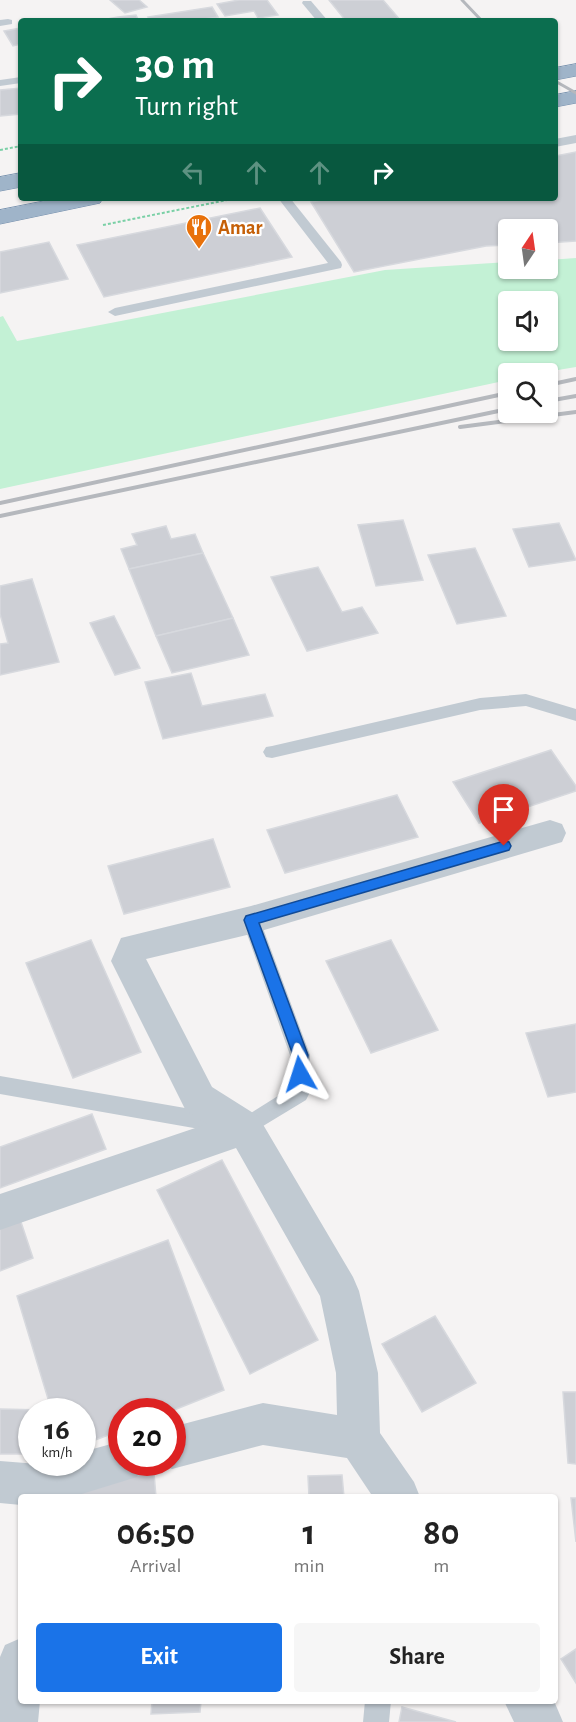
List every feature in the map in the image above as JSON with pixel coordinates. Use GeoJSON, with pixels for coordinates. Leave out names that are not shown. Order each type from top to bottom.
{"type":"FeatureCollection","features":[{"type":"Feature","properties":{"kind":"highway"},"geometry":{"type":"LineString","coordinates":[[558,73],[576,70]]}},
{"type":"Feature","properties":{"kind":"highway"},"geometry":{"type":"LineString","coordinates":[[0,184],[18,181]]}},
{"type":"Feature","properties":{"kind":"highway"},"geometry":{"type":"LineString","coordinates":[[0,217],[77,201]]}},
{"type":"Feature","properties":{"kind":"street"},"geometry":{"type":"LineString","coordinates":[[397,1494],[358,1439],[357,1373],[339,1292],[245,1128],[199,1099],[128,961],[133,948],[251,920],[550,833]]}},
{"type":"Feature","properties":{"kind":"street"},"geometry":{"type":"LineString","coordinates":[[0,1212],[245,1128]]}},
{"type":"Feature","properties":{"kind":"street"},"geometry":{"type":"LineString","coordinates":[[186,1444],[263,1424],[358,1439]]}},
{"type":"Feature","properties":{"kind":"street"},"geometry":{"type":"LineString","coordinates":[[25,1488],[108,1466]]}},
{"type":"Feature","properties":{"kind":"street"},"geometry":{"type":"LineString","coordinates":[[15,1722],[18,1692]]}},
{"type":"Feature","properties":{"kind":"street"},"geometry":{"type":"LineString","coordinates":[[529,1704],[540,1722]]}},
{"type":"Feature","properties":{"kind":"lane"},"geometry":{"type":"LineString","coordinates":[[308,3],[320,18]]}},
{"type":"Feature","properties":{"kind":"lane"},"geometry":{"type":"LineString","coordinates":[[0,83],[18,80]]}},
{"type":"Feature","properties":{"kind":"lane"},"geometry":{"type":"LineString","coordinates":[[558,142],[576,139]]}},
{"type":"Feature","properties":{"kind":"lane"},"geometry":{"type":"LineString","coordinates":[[115,312],[336,265],[286,201]]}},
{"type":"Feature","properties":{"kind":"lane"},"geometry":{"type":"LineString","coordinates":[[272,752],[480,704],[526,700],[576,715]]}},
{"type":"Feature","properties":{"kind":"lane"},"geometry":{"type":"LineString","coordinates":[[0,1085],[245,1128],[299,1094],[300,1055],[251,920]]}},
{"type":"Feature","properties":{"kind":"lane"},"geometry":{"type":"LineString","coordinates":[[376,1722],[378,1704]]}},
{"type":"Feature","properties":{"kind":"path"},"geometry":{"type":"LineString","coordinates":[[0,150],[18,147]]}},
{"type":"Feature","properties":{"kind":"path"},"geometry":{"type":"LineString","coordinates":[[102,225],[222,201]]}},
{"type":"Feature","properties":{"kind":"green space"},"geometry":{"type":"Polygon","coordinates":[[[576,258],[576,367],[558,370],[558,363],[498,363],[498,382],[0,489],[0,317],[3,316],[17,341],[385,270],[498,263],[498,279],[558,279],[558,259],[576,258]]]}},
{"type":"Feature","properties":{"kind":"building"},"geometry":{"type":"Polygon","coordinates":[[[110,0],[139,0],[147,7],[125,13],[110,0]]]}},
{"type":"Feature","properties":{"kind":"building"},"geometry":{"type":"Polygon","coordinates":[[[239,0],[267,0],[278,15],[258,18],[254,11],[225,16],[217,4],[239,0]]]}},
{"type":"Feature","properties":{"kind":"building"},"geometry":{"type":"Polygon","coordinates":[[[329,0],[383,0],[398,18],[344,18],[329,0]]]}},
{"type":"Feature","properties":{"kind":"building"},"geometry":{"type":"Polygon","coordinates":[[[212,7],[218,17],[149,18],[212,7]]]}},
{"type":"Feature","properties":{"kind":"building"},"geometry":{"type":"Polygon","coordinates":[[[136,15],[138,18],[113,18],[136,15]]]}},
{"type":"Feature","properties":{"kind":"building"},"geometry":{"type":"Polygon","coordinates":[[[18,29],[18,45],[13,46],[4,31],[18,29]]]}},
{"type":"Feature","properties":{"kind":"building"},"geometry":{"type":"Polygon","coordinates":[[[18,88],[18,114],[0,116],[0,90],[18,88]]]}},
{"type":"Feature","properties":{"kind":"building"},"geometry":{"type":"Polygon","coordinates":[[[576,152],[576,241],[558,242],[558,219],[498,219],[498,245],[354,272],[311,202],[316,201],[558,201],[558,155],[576,152]]]}},
{"type":"Feature","properties":{"kind":"building"},"geometry":{"type":"Polygon","coordinates":[[[260,208],[292,257],[104,297],[77,245],[260,208]]]}},
{"type":"Feature","properties":{"kind":"building"},"geometry":{"type":"Polygon","coordinates":[[[49,242],[68,279],[0,293],[0,252],[49,242]]]}},
{"type":"Feature","properties":{"kind":"building"},"geometry":{"type":"Polygon","coordinates":[[[403,520],[423,580],[376,586],[358,525],[403,520]]]}},
{"type":"Feature","properties":{"kind":"building"},"geometry":{"type":"Polygon","coordinates":[[[559,523],[576,560],[529,567],[513,529],[559,523]]]}},
{"type":"Feature","properties":{"kind":"building"},"geometry":{"type":"Polygon","coordinates":[[[166,526],[171,539],[195,534],[203,553],[129,569],[121,549],[137,545],[132,534],[166,526]]]}},
{"type":"Feature","properties":{"kind":"building"},"geometry":{"type":"Polygon","coordinates":[[[475,548],[506,616],[457,624],[428,555],[475,548]]]}},
{"type":"Feature","properties":{"kind":"building"},"geometry":{"type":"Polygon","coordinates":[[[203,553],[233,618],[156,636],[129,569],[203,553]]]}},
{"type":"Feature","properties":{"kind":"building"},"geometry":{"type":"Polygon","coordinates":[[[318,567],[342,612],[362,607],[378,633],[307,651],[271,577],[318,567]]]}},
{"type":"Feature","properties":{"kind":"building"},"geometry":{"type":"Polygon","coordinates":[[[32,579],[59,662],[0,675],[0,644],[8,643],[0,614],[0,586],[32,579]]]}},
{"type":"Feature","properties":{"kind":"building"},"geometry":{"type":"Polygon","coordinates":[[[114,616],[140,668],[115,675],[90,623],[114,616]]]}},
{"type":"Feature","properties":{"kind":"building"},"geometry":{"type":"Polygon","coordinates":[[[233,618],[249,655],[172,673],[156,636],[233,618]]]}},
{"type":"Feature","properties":{"kind":"building"},"geometry":{"type":"Polygon","coordinates":[[[191,673],[202,706],[265,694],[273,716],[163,739],[145,682],[191,673]]]}},
{"type":"Feature","properties":{"kind":"building"},"geometry":{"type":"Polygon","coordinates":[[[551,750],[576,786],[576,791],[479,823],[453,782],[551,750]]]}},
{"type":"Feature","properties":{"kind":"building"},"geometry":{"type":"Polygon","coordinates":[[[397,795],[418,837],[285,873],[267,830],[397,795]]]}},
{"type":"Feature","properties":{"kind":"building"},"geometry":{"type":"Polygon","coordinates":[[[213,839],[230,887],[124,914],[108,866],[213,839]]]}},
{"type":"Feature","properties":{"kind":"building"},"geometry":{"type":"Polygon","coordinates":[[[91,940],[141,1052],[73,1078],[26,963],[91,940]]]}},
{"type":"Feature","properties":{"kind":"building"},"geometry":{"type":"Polygon","coordinates":[[[391,940],[438,1030],[371,1053],[326,961],[391,940]]]}},
{"type":"Feature","properties":{"kind":"building"},"geometry":{"type":"Polygon","coordinates":[[[576,1024],[576,1092],[548,1097],[526,1033],[576,1024]]]}},
{"type":"Feature","properties":{"kind":"building"},"geometry":{"type":"Polygon","coordinates":[[[92,1114],[106,1149],[0,1188],[0,1147],[92,1114]]]}},
{"type":"Feature","properties":{"kind":"building"},"geometry":{"type":"Polygon","coordinates":[[[222,1160],[318,1340],[250,1374],[157,1190],[222,1160]]]}},
{"type":"Feature","properties":{"kind":"building"},"geometry":{"type":"Polygon","coordinates":[[[20,1219],[33,1258],[0,1271],[0,1226],[20,1219]]]}},
{"type":"Feature","properties":{"kind":"building"},"geometry":{"type":"Polygon","coordinates":[[[168,1240],[224,1390],[186,1405],[186,1398],[108,1398],[108,1435],[96,1440],[96,1398],[48,1398],[17,1296],[168,1240]]]}},
{"type":"Feature","properties":{"kind":"building"},"geometry":{"type":"Polygon","coordinates":[[[435,1316],[476,1383],[422,1412],[382,1344],[435,1316]]]}},
{"type":"Feature","properties":{"kind":"building"},"geometry":{"type":"Polygon","coordinates":[[[563,1392],[576,1392],[576,1464],[568,1463],[563,1392]]]}},
{"type":"Feature","properties":{"kind":"building"},"geometry":{"type":"Polygon","coordinates":[[[0,1409],[18,1409],[18,1454],[0,1454],[0,1409]]]}},
{"type":"Feature","properties":{"kind":"building"},"geometry":{"type":"Polygon","coordinates":[[[342,1475],[344,1494],[309,1494],[308,1476],[342,1475]]]}},
{"type":"Feature","properties":{"kind":"building"},"geometry":{"type":"Polygon","coordinates":[[[132,1476],[154,1476],[156,1494],[61,1494],[60,1486],[132,1476]]]}},
{"type":"Feature","properties":{"kind":"building"},"geometry":{"type":"Polygon","coordinates":[[[571,1498],[576,1498],[576,1542],[571,1498]]]}},
{"type":"Feature","properties":{"kind":"building"},"geometry":{"type":"Polygon","coordinates":[[[576,1649],[576,1683],[561,1659],[576,1649]]]}},
{"type":"Feature","properties":{"kind":"building"},"geometry":{"type":"Polygon","coordinates":[[[152,1704],[201,1704],[200,1712],[151,1714],[152,1704]]]}},
{"type":"Feature","properties":{"kind":"building"},"geometry":{"type":"Polygon","coordinates":[[[402,1707],[456,1722],[399,1722],[402,1707]]]}},
{"type":"Feature","properties":{"kind":"railway"},"geometry":{"type":"LineString","coordinates":[[462,0],[479,18]]}},
{"type":"Feature","properties":{"kind":"railway"},"geometry":{"type":"LineString","coordinates":[[558,83],[576,93]]}},
{"type":"Feature","properties":{"kind":"railway"},"geometry":{"type":"LineString","coordinates":[[558,383],[576,379]]}},
{"type":"Feature","properties":{"kind":"railway"},"geometry":{"type":"LineString","coordinates":[[0,503],[498,395]]}},
{"type":"Feature","properties":{"kind":"railway"},"geometry":{"type":"LineString","coordinates":[[558,399],[576,396]]}},
{"type":"Feature","properties":{"kind":"railway"},"geometry":{"type":"LineString","coordinates":[[0,516],[498,411]]}},
{"type":"Feature","properties":{"kind":"railway"},"geometry":{"type":"LineString","coordinates":[[460,427],[576,412]]}},
{"type":"Feature","properties":{"kind":"place","name":"Amar"},"geometry":{"type":"Point","coordinates":[199,250]}},
{"type":"Feature","properties":{"kind":"route"},"geometry":{"type":"LineString","coordinates":[[300,1074],[300,1055],[251,920],[504,846]]}}]}
